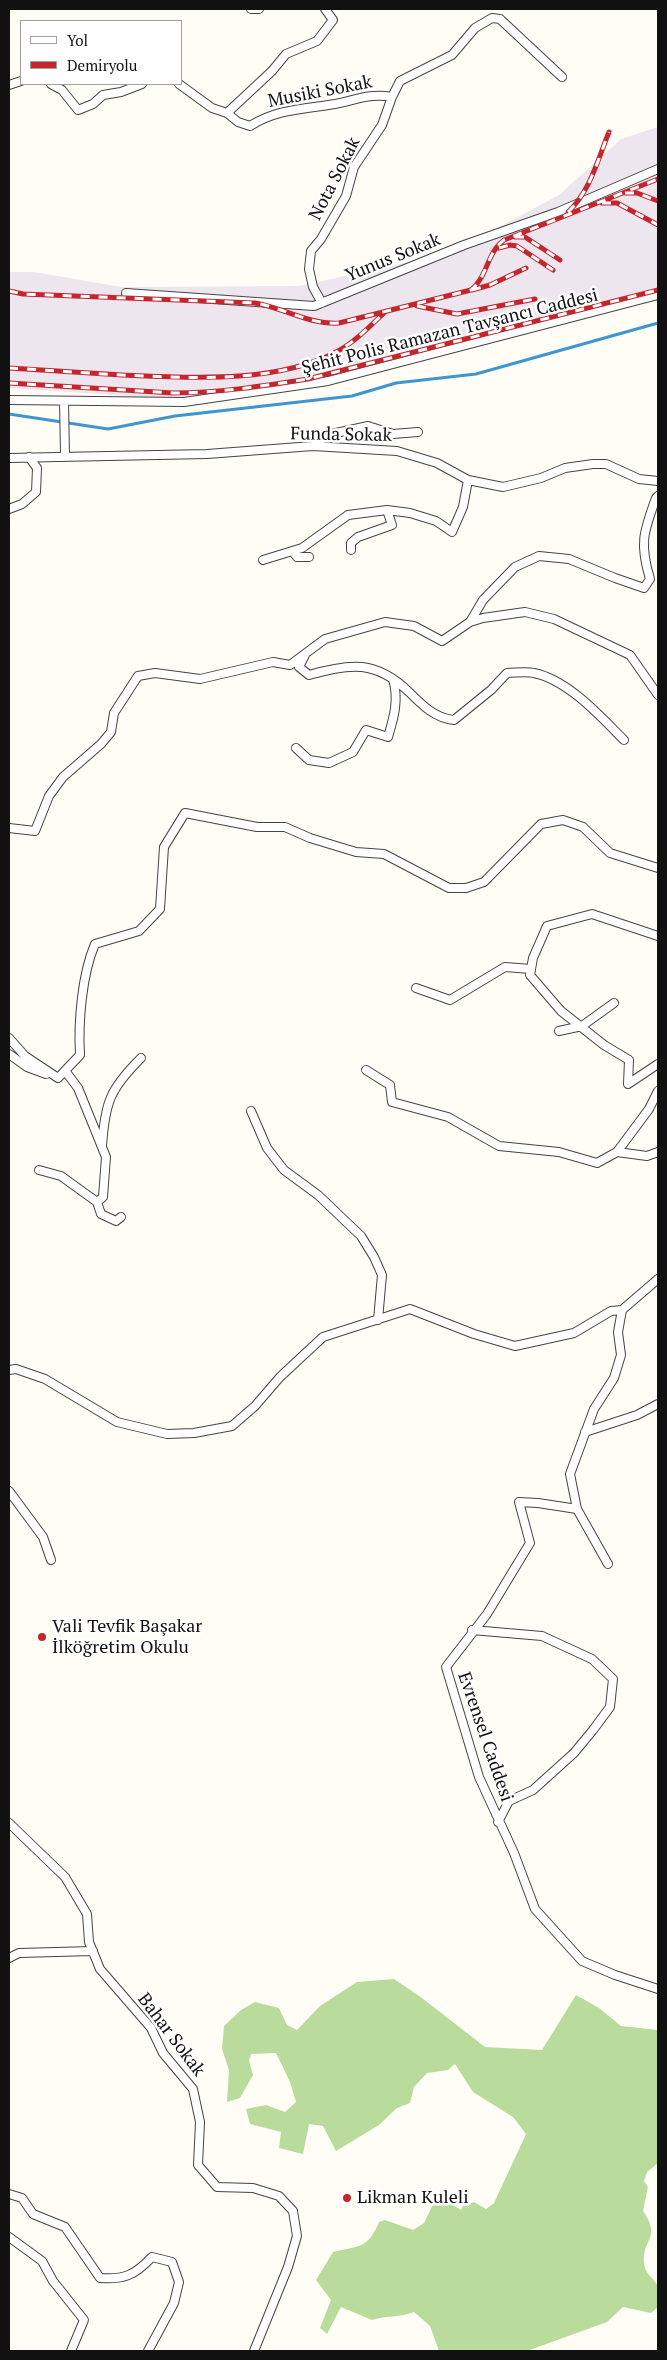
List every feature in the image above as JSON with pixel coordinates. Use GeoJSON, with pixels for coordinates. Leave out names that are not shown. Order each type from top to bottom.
{"type":"FeatureCollection","features":[{"type":"Feature","properties":{"kind":"street"},"geometry":{"type":"LineString","coordinates":[[251,9],[259,9]]}},
{"type":"Feature","properties":{"kind":"street"},"geometry":{"type":"LineString","coordinates":[[227,113],[272,71],[286,54],[317,41],[333,20],[325,9]]}},
{"type":"Feature","properties":{"kind":"street","name":"Nota Sokak"},"geometry":{"type":"LineString","coordinates":[[322,302],[313,287],[309,269],[311,251],[321,239],[346,196],[354,167],[382,125],[400,81],[452,55],[475,28],[492,18],[500,18],[562,77]]}},
{"type":"Feature","properties":{"kind":"street"},"geometry":{"type":"LineString","coordinates":[[53,85],[62,90],[78,110],[93,104],[103,95],[121,92],[139,85]]}},
{"type":"Feature","properties":{"kind":"street","name":"Musiki Sokak"},"geometry":{"type":"LineString","coordinates":[[180,85],[212,108],[227,113],[238,122],[250,126],[264,117],[286,110],[335,104],[374,94],[392,97]]}},
{"type":"Feature","properties":{"kind":"street","name":"Yunus Sokak"},"geometry":{"type":"LineString","coordinates":[[126,293],[314,306],[464,246],[558,212],[658,169]]}},
{"type":"Feature","properties":{"kind":"street","name":"Şehit Polis Ramazan Tavşancı Caddesi"},"geometry":{"type":"LineString","coordinates":[[9,400],[184,402],[328,381],[658,295]]}},
{"type":"Feature","properties":{"kind":"street"},"geometry":{"type":"LineString","coordinates":[[64,401],[66,456]]}},
{"type":"Feature","properties":{"kind":"street"},"geometry":{"type":"LineString","coordinates":[[313,446],[327,435],[368,426],[393,434],[418,432]]}},
{"type":"Feature","properties":{"kind":"street","name":"Funda Sokak"},"geometry":{"type":"LineString","coordinates":[[9,458],[207,454],[313,446],[397,451],[437,463],[468,480],[503,487],[541,478],[565,468],[593,464],[606,464],[639,479],[658,482]]}},
{"type":"Feature","properties":{"kind":"street"},"geometry":{"type":"LineString","coordinates":[[9,509],[22,504],[36,492],[37,468],[29,458]]}},
{"type":"Feature","properties":{"kind":"street"},"geometry":{"type":"LineString","coordinates":[[263,560],[293,552],[325,533],[348,515],[387,510],[410,513],[436,521],[452,532],[463,506],[468,480]]}},
{"type":"Feature","properties":{"kind":"street"},"geometry":{"type":"LineString","coordinates":[[470,622],[483,600],[515,567],[539,556],[569,559],[644,588],[650,579],[646,565],[643,533],[658,496]]}},
{"type":"Feature","properties":{"kind":"street"},"geometry":{"type":"LineString","coordinates":[[351,550],[351,544],[358,537],[392,524],[387,510]]}},
{"type":"Feature","properties":{"kind":"street"},"geometry":{"type":"LineString","coordinates":[[293,552],[297,557],[309,557]]}},
{"type":"Feature","properties":{"kind":"street"},"geometry":{"type":"LineString","coordinates":[[9,828],[35,831],[49,796],[63,777],[101,744],[111,732],[114,713],[138,676],[155,673],[200,680],[273,662],[290,665],[325,639],[385,622],[414,626],[442,641],[470,622],[483,618],[525,612],[554,619],[630,655],[658,694]]}},
{"type":"Feature","properties":{"kind":"street"},"geometry":{"type":"LineString","coordinates":[[305,654],[299,667],[309,675],[332,668],[362,666],[393,679],[423,706],[442,718],[454,720],[491,690],[507,673],[534,673],[557,682],[589,705],[624,740]]}},
{"type":"Feature","properties":{"kind":"street"},"geometry":{"type":"LineString","coordinates":[[296,748],[309,760],[329,763],[353,752],[366,730],[388,737],[395,711],[396,691],[393,679]]}},
{"type":"Feature","properties":{"kind":"street"},"geometry":{"type":"LineString","coordinates":[[58,1078],[66,1072],[80,1055],[78,1025],[87,962],[95,944],[139,931],[160,909],[164,847],[185,813],[257,827],[286,828],[310,838],[356,852],[384,854],[449,888],[466,888],[484,882],[540,824],[563,820],[583,827],[610,853],[658,868]]}},
{"type":"Feature","properties":{"kind":"street"},"geometry":{"type":"LineString","coordinates":[[658,936],[592,914],[547,926],[533,958],[530,975],[561,1011],[604,1045],[629,1060],[628,1084],[658,1064]]}},
{"type":"Feature","properties":{"kind":"street"},"geometry":{"type":"LineString","coordinates":[[416,988],[450,1000],[505,967],[531,969]]}},
{"type":"Feature","properties":{"kind":"street"},"geometry":{"type":"LineString","coordinates":[[559,1031],[582,1026],[614,1003]]}},
{"type":"Feature","properties":{"kind":"street"},"geometry":{"type":"LineString","coordinates":[[9,1038],[25,1056],[58,1078]]}},
{"type":"Feature","properties":{"kind":"street"},"geometry":{"type":"LineString","coordinates":[[9,1054],[27,1067],[58,1078]]}},
{"type":"Feature","properties":{"kind":"street"},"geometry":{"type":"LineString","coordinates":[[102,1148],[104,1113],[119,1080],[141,1058]]}},
{"type":"Feature","properties":{"kind":"street"},"geometry":{"type":"LineString","coordinates":[[366,1070],[390,1085],[392,1102],[448,1116],[499,1146],[559,1152],[597,1163],[617,1152],[649,1109],[658,1091]]}},
{"type":"Feature","properties":{"kind":"street"},"geometry":{"type":"LineString","coordinates":[[66,1072],[78,1088],[106,1157],[103,1197],[97,1202]]}},
{"type":"Feature","properties":{"kind":"street"},"geometry":{"type":"LineString","coordinates":[[251,1111],[267,1148],[284,1170],[318,1195],[361,1236],[374,1257],[382,1275],[378,1320]]}},
{"type":"Feature","properties":{"kind":"street"},"geometry":{"type":"LineString","coordinates":[[617,1152],[647,1156],[658,1152]]}},
{"type":"Feature","properties":{"kind":"street"},"geometry":{"type":"LineString","coordinates":[[40,1170],[61,1176],[97,1202],[101,1214],[116,1221],[121,1217]]}},
{"type":"Feature","properties":{"kind":"street"},"geometry":{"type":"LineString","coordinates":[[9,1370],[16,1369],[45,1380],[117,1422],[167,1434],[194,1433],[232,1426],[255,1406],[280,1377],[323,1337],[410,1309],[474,1334],[516,1346],[574,1333],[611,1312],[622,1310],[658,1278]]}},
{"type":"Feature","properties":{"kind":"street"},"geometry":{"type":"LineString","coordinates":[[608,1564],[576,1509],[570,1474],[594,1409],[614,1378],[621,1355],[618,1332],[622,1310]]}},
{"type":"Feature","properties":{"kind":"street"},"geometry":{"type":"LineString","coordinates":[[585,1432],[637,1415],[658,1404]]}},
{"type":"Feature","properties":{"kind":"street"},"geometry":{"type":"LineString","coordinates":[[9,1491],[43,1537],[51,1560]]}},
{"type":"Feature","properties":{"kind":"street","name":"Evrensel Caddesi"},"geometry":{"type":"LineString","coordinates":[[576,1509],[538,1502],[519,1502],[530,1543],[487,1614],[472,1630],[446,1667],[479,1777],[498,1822],[514,1853],[534,1910],[582,1961],[658,1990]]}},
{"type":"Feature","properties":{"kind":"street"},"geometry":{"type":"LineString","coordinates":[[472,1630],[542,1636],[592,1659],[613,1678],[610,1707],[593,1730],[574,1753],[532,1790],[508,1801],[498,1822]]}},
{"type":"Feature","properties":{"kind":"street","name":"Bahar Sokak"},"geometry":{"type":"LineString","coordinates":[[9,1823],[65,1877],[87,1914],[89,1942],[100,1969],[151,2028],[163,2053],[193,2089],[200,2122],[198,2164],[217,2187],[253,2188],[279,2196],[293,2211],[297,2236],[288,2267],[254,2351]]}},
{"type":"Feature","properties":{"kind":"street"},"geometry":{"type":"LineString","coordinates":[[9,1958],[19,1953],[93,1951]]}},
{"type":"Feature","properties":{"kind":"street"},"geometry":{"type":"LineString","coordinates":[[9,2194],[22,2198],[33,2214],[64,2227],[100,2278],[116,2280],[138,2272],[152,2257],[172,2262],[179,2282],[174,2304],[148,2351]]}},
{"type":"Feature","properties":{"kind":"street"},"geometry":{"type":"LineString","coordinates":[[9,2238],[42,2261],[53,2281],[84,2320],[71,2351]]}},
{"type":"Feature","properties":{"kind":"shaded area"},"geometry":{"type":"Polygon","coordinates":[[[658,127],[658,287],[289,383],[187,400],[9,388],[9,272],[34,272],[122,287],[299,286],[451,253],[559,195],[621,139],[658,127]]]}},
{"type":"Feature","properties":{"kind":"green space"},"geometry":{"type":"Polygon","coordinates":[[[394,1979],[422,1998],[485,2047],[542,2050],[576,1995],[599,2008],[621,2026],[658,2030],[658,2163],[647,2172],[644,2181],[648,2187],[643,2211],[651,2227],[650,2238],[644,2255],[644,2263],[647,2272],[656,2283],[658,2292],[658,2307],[651,2313],[623,2307],[607,2322],[527,2351],[439,2351],[430,2326],[414,2312],[372,2320],[341,2307],[327,2334],[320,2328],[331,2300],[316,2280],[333,2252],[356,2247],[366,2242],[375,2231],[379,2222],[385,2220],[413,2230],[424,2223],[435,2200],[449,2203],[461,2210],[463,2206],[474,2202],[486,2209],[494,2203],[526,2134],[513,2117],[473,2092],[455,2064],[448,2070],[427,2073],[414,2087],[410,2103],[397,2108],[379,2125],[336,2151],[323,2126],[309,2124],[303,2154],[279,2148],[281,2132],[250,2124],[246,2109],[266,2105],[285,2112],[296,2102],[290,2082],[276,2053],[251,2054],[249,2061],[253,2075],[240,2098],[227,2102],[229,2070],[222,2049],[224,2026],[241,2010],[255,2002],[279,2008],[287,2025],[297,2030],[320,2006],[357,1982],[394,1979]]]}},
{"type":"Feature","properties":{"kind":"waterway"},"geometry":{"type":"LineString","coordinates":[[9,414],[108,429],[175,416],[352,396],[396,383],[476,374],[658,323]]}},
{"type":"Feature","properties":{"kind":"railway"},"geometry":{"type":"LineString","coordinates":[[568,212],[576,204],[588,185],[609,132]]}},
{"type":"Feature","properties":{"kind":"railway"},"geometry":{"type":"LineString","coordinates":[[9,291],[23,294],[255,303],[307,319],[339,323],[471,290],[481,279],[494,251],[504,240],[658,179]]}},
{"type":"Feature","properties":{"kind":"railway"},"geometry":{"type":"LineString","coordinates":[[625,193],[637,193],[658,201]]}},
{"type":"Feature","properties":{"kind":"railway"},"geometry":{"type":"LineString","coordinates":[[602,203],[617,203],[658,225]]}},
{"type":"Feature","properties":{"kind":"railway"},"geometry":{"type":"LineString","coordinates":[[515,237],[525,237],[560,260]]}},
{"type":"Feature","properties":{"kind":"railway"},"geometry":{"type":"LineString","coordinates":[[499,248],[510,245],[517,246],[553,270]]}},
{"type":"Feature","properties":{"kind":"railway"},"geometry":{"type":"LineString","coordinates":[[472,290],[490,285],[526,268]]}},
{"type":"Feature","properties":{"kind":"railway"},"geometry":{"type":"LineString","coordinates":[[9,383],[173,393],[224,390],[274,384],[308,379],[658,290]]}},
{"type":"Feature","properties":{"kind":"railway"},"geometry":{"type":"LineString","coordinates":[[417,306],[457,314],[535,299]]}},
{"type":"Feature","properties":{"kind":"railway"},"geometry":{"type":"LineString","coordinates":[[9,368],[176,377],[261,374],[314,362],[338,351],[357,338],[385,312]]}},
{"type":"Feature","properties":{"kind":"place","name":"Vali Tevfik Başakar İlköğretim Okulu"},"geometry":{"type":"Point","coordinates":[42,1637]}},
{"type":"Feature","properties":{"kind":"place","name":"Likman Kuleli"},"geometry":{"type":"Point","coordinates":[347,2198]}}]}
